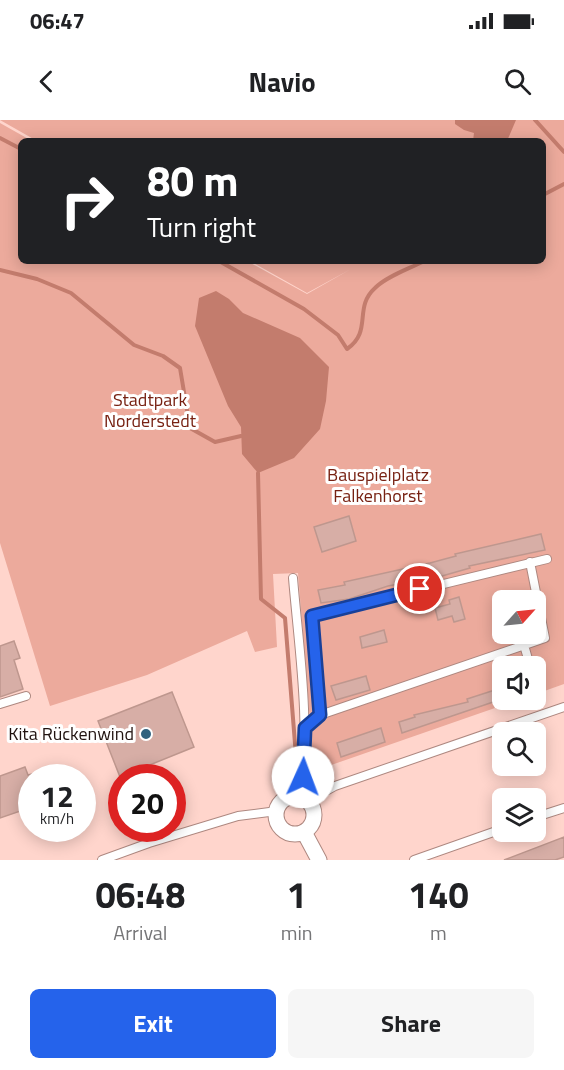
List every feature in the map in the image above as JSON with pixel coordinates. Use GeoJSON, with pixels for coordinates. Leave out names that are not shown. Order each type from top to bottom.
{"type":"FeatureCollection","features":[{"type":"Feature","properties":{"kind":"street"},"geometry":{"type":"LineString","coordinates":[[304,798],[314,812],[314,820],[304,832],[293,834],[284,830],[277,821],[277,811],[285,799],[304,798]]}},
{"type":"Feature","properties":{"kind":"street"},"geometry":{"type":"LineString","coordinates":[[304,832],[319,860]]}},
{"type":"Feature","properties":{"kind":"lane"},"geometry":{"type":"LineString","coordinates":[[320,715],[312,616],[547,559]]}},
{"type":"Feature","properties":{"kind":"lane"},"geometry":{"type":"LineString","coordinates":[[305,728],[320,715],[545,638],[530,562]]}},
{"type":"Feature","properties":{"kind":"lane"},"geometry":{"type":"LineString","coordinates":[[293,578],[305,728],[304,798],[564,707]]}},
{"type":"Feature","properties":{"kind":"lane"},"geometry":{"type":"LineString","coordinates":[[524,645],[527,656]]}},
{"type":"Feature","properties":{"kind":"lane"},"geometry":{"type":"LineString","coordinates":[[0,704],[26,696]]}},
{"type":"Feature","properties":{"kind":"lane"},"geometry":{"type":"LineString","coordinates":[[546,814],[564,808]]}},
{"type":"Feature","properties":{"kind":"lane"},"geometry":{"type":"LineString","coordinates":[[102,860],[238,816],[277,811]]}},
{"type":"Feature","properties":{"kind":"lane"},"geometry":{"type":"LineString","coordinates":[[414,860],[492,833]]}},
{"type":"Feature","properties":{"kind":"green space","name":"Stadtpark Norderstedt"},"geometry":{"type":"Polygon","coordinates":[[[0,120],[564,120],[564,684],[546,690],[546,656],[492,656],[492,709],[314,771],[298,573],[273,574],[277,647],[255,652],[247,631],[147,675],[50,706],[0,543],[0,123],[27,138],[18,138],[18,264],[252,264],[307,294],[351,269],[307,293],[255,264],[546,264],[546,138],[32,138],[0,120]]]}},
{"type":"Feature","properties":{"kind":"shaded area"},"geometry":{"type":"Polygon","coordinates":[[[455,120],[516,120],[508,138],[473,138],[474,133],[455,124],[455,120]]]}},
{"type":"Feature","properties":{"kind":"shaded area"},"geometry":{"type":"Polygon","coordinates":[[[216,291],[229,299],[243,313],[300,338],[329,367],[326,401],[320,429],[294,458],[258,473],[242,454],[241,427],[228,406],[195,326],[199,298],[216,291]]]}},
{"type":"Feature","properties":{"kind":"building"},"geometry":{"type":"Polygon","coordinates":[[[349,516],[356,541],[322,552],[314,527],[349,516]]]}},
{"type":"Feature","properties":{"kind":"building"},"geometry":{"type":"Polygon","coordinates":[[[541,534],[545,550],[469,566],[470,568],[442,576],[388,586],[349,599],[321,603],[318,590],[541,534]]]}},
{"type":"Feature","properties":{"kind":"building"},"geometry":{"type":"Polygon","coordinates":[[[459,597],[465,619],[454,622],[452,616],[438,620],[435,608],[450,604],[449,600],[459,597]]]}},
{"type":"Feature","properties":{"kind":"building"},"geometry":{"type":"Polygon","coordinates":[[[384,630],[387,642],[362,648],[360,637],[384,630]]]}},
{"type":"Feature","properties":{"kind":"building"},"geometry":{"type":"Polygon","coordinates":[[[14,641],[20,658],[14,660],[23,689],[0,697],[0,646],[14,641]]]}},
{"type":"Feature","properties":{"kind":"building"},"geometry":{"type":"Polygon","coordinates":[[[366,676],[370,690],[336,700],[331,686],[366,676]]]}},
{"type":"Feature","properties":{"kind":"building"},"geometry":{"type":"Polygon","coordinates":[[[492,691],[492,702],[402,733],[399,722],[415,717],[414,715],[468,702],[467,699],[492,691]]]}},
{"type":"Feature","properties":{"kind":"building","name":"Kita Rückenwind"},"geometry":{"type":"Polygon","coordinates":[[[172,692],[194,747],[152,764],[115,764],[98,721],[172,692]]]}},
{"type":"Feature","properties":{"kind":"building"},"geometry":{"type":"Polygon","coordinates":[[[381,728],[385,742],[341,757],[337,743],[381,728]]]}},
{"type":"Feature","properties":{"kind":"building"},"geometry":{"type":"Polygon","coordinates":[[[18,770],[18,812],[0,818],[0,776],[18,770]]]}},
{"type":"Feature","properties":{"kind":"building"},"geometry":{"type":"Polygon","coordinates":[[[564,837],[564,857],[555,860],[504,860],[564,837]]]}},
{"type":"Feature","properties":{"kind":"waterway"},"geometry":{"type":"LineString","coordinates":[[535,120],[564,152]]}},
{"type":"Feature","properties":{"kind":"waterway"},"geometry":{"type":"LineString","coordinates":[[0,138],[18,147]]}},
{"type":"Feature","properties":{"kind":"waterway"},"geometry":{"type":"LineString","coordinates":[[546,193],[564,184]]}},
{"type":"Feature","properties":{"kind":"waterway"},"geometry":{"type":"LineString","coordinates":[[224,264],[304,309],[338,335],[347,349],[359,335],[365,303],[375,288],[392,276],[418,264]]}},
{"type":"Feature","properties":{"kind":"waterway"},"geometry":{"type":"LineString","coordinates":[[0,270],[37,279],[71,293],[134,345],[163,356],[180,368],[190,428],[215,442],[241,436]]}},
{"type":"Feature","properties":{"kind":"waterway"},"geometry":{"type":"LineString","coordinates":[[258,473],[261,599],[285,618],[296,756]]}},
{"type":"Feature","properties":{"kind":"place","name":"Kita Rückenwind"},"geometry":{"type":"Point","coordinates":[146,734]}},
{"type":"Feature","properties":{"kind":"route"},"geometry":{"type":"LineString","coordinates":[[303,777],[305,728],[320,715],[312,616],[420,589]]}},
{"type":"Feature","properties":{"kind":"park label","name":"Bauspielplatz Falkenhorst"},"geometry":{"type":"Point","coordinates":[378,485]}}]}
